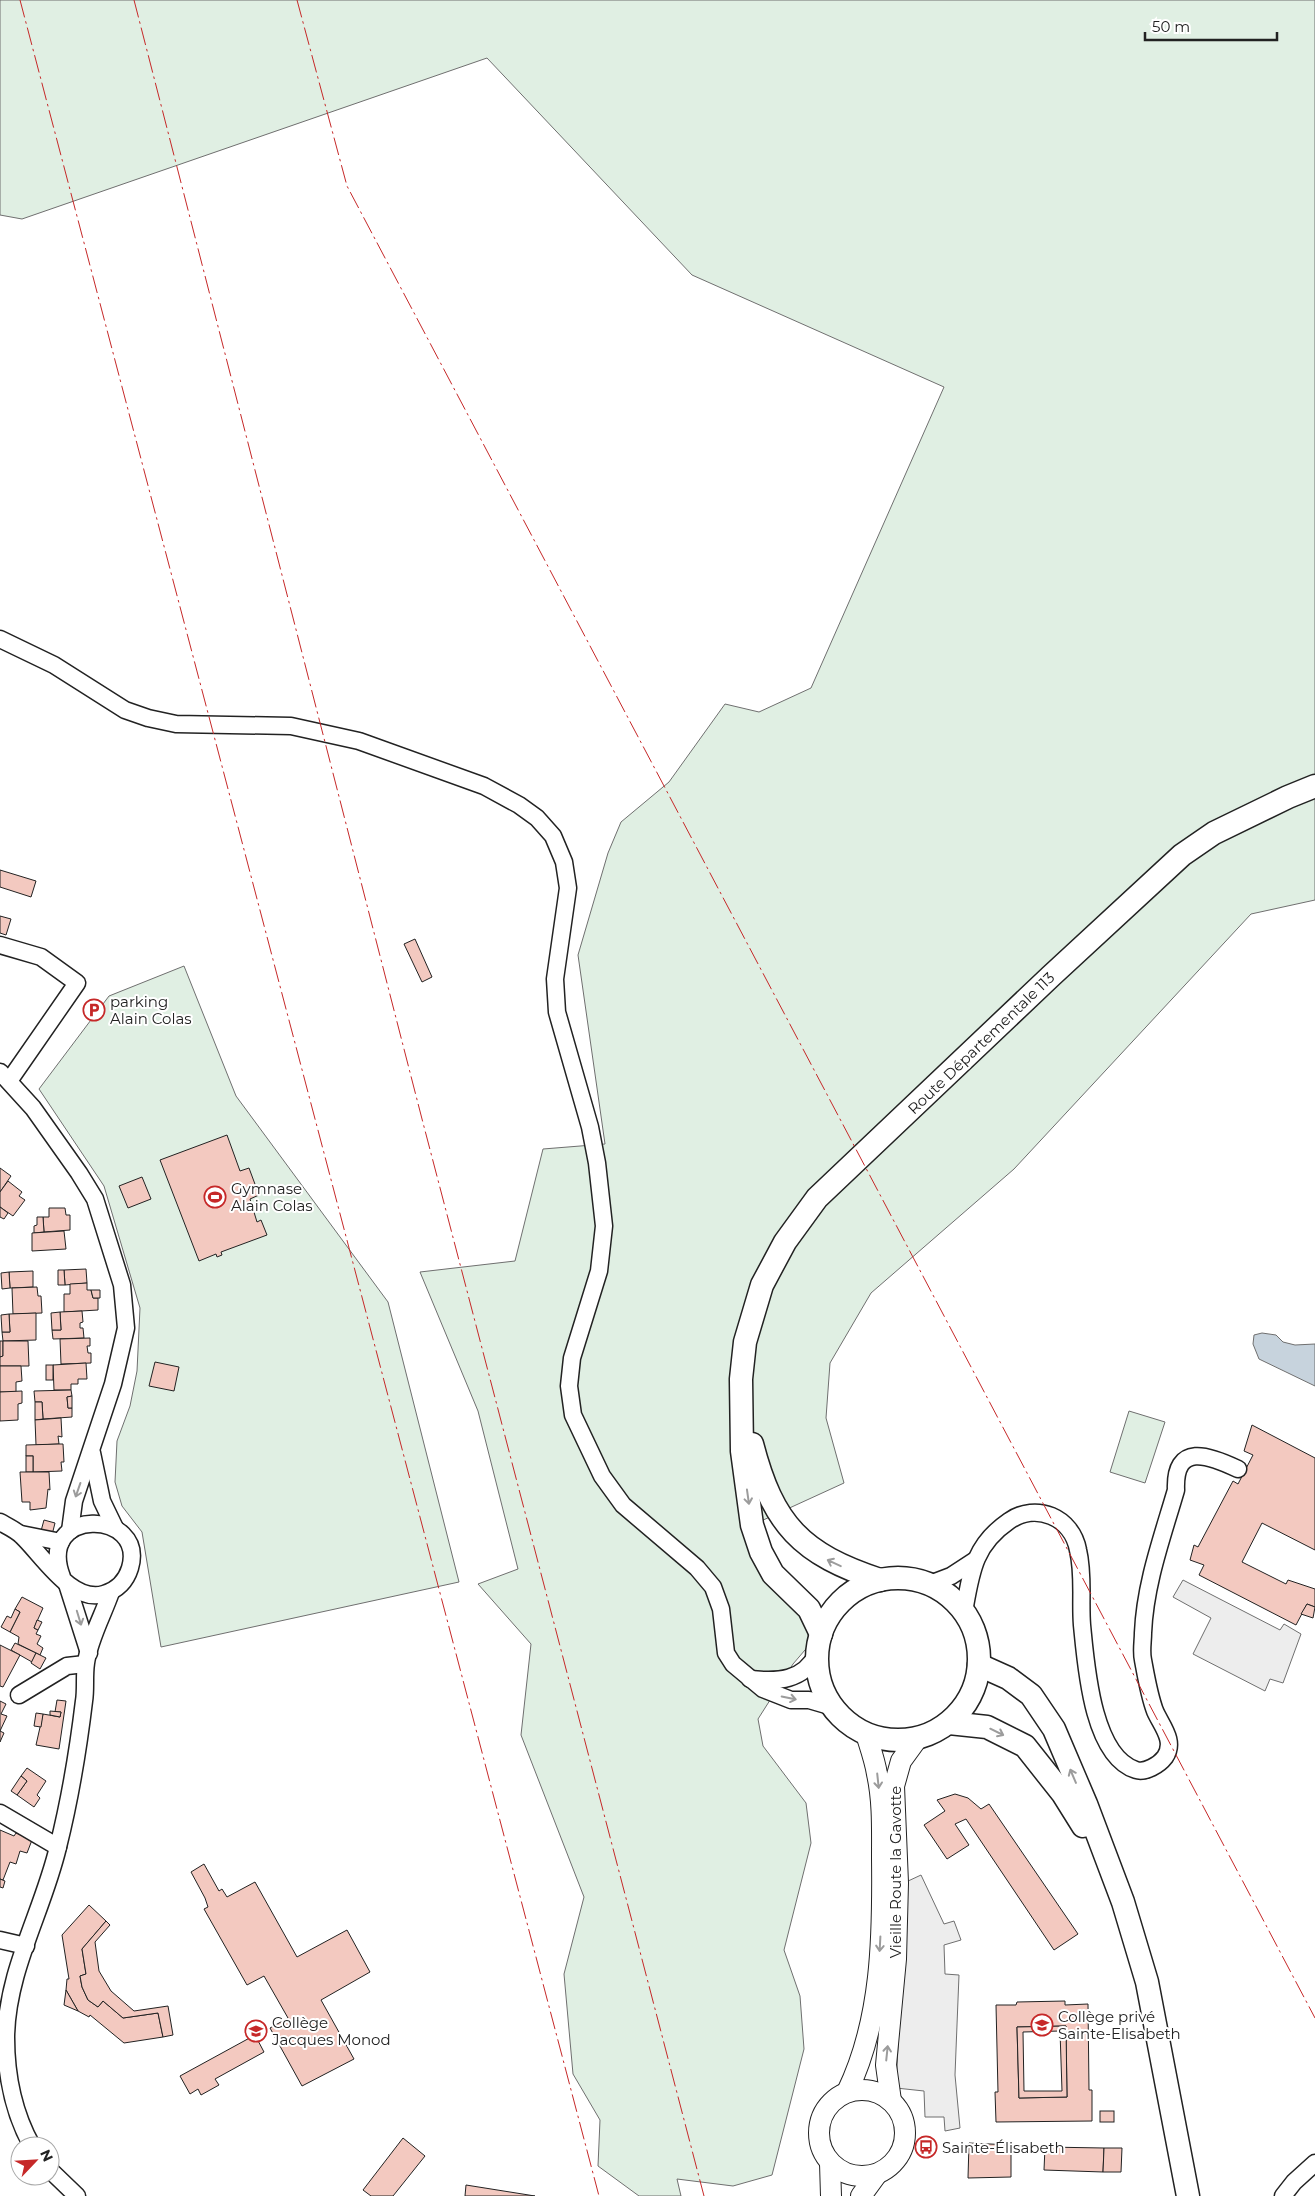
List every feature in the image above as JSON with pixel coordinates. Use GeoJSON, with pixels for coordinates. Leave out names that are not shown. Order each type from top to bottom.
{"type":"FeatureCollection","features":[{"type":"Feature","properties":{"kind":"main road","name":"Route Départementale 113"},"geometry":{"type":"LineString","coordinates":[[819,1644],[810,1609],[791,1594],[773,1574],[761,1552],[752,1525],[742,1451],[741,1379],[745,1342],[762,1286],[785,1242],[817,1198],[1058,969],[1182,855],[1214,833],[1288,796],[1315,786]]}},
{"type":"Feature","properties":{"kind":"main road","name":"Route Départementale 113"},"geometry":{"type":"LineString","coordinates":[[741,1379],[748,1427],[758,1465],[774,1505],[785,1522],[807,1544],[826,1559],[880,1580]]}},
{"type":"Feature","properties":{"kind":"main road"},"geometry":{"type":"LineString","coordinates":[[905,1578],[930,1584],[949,1596],[964,1612],[976,1637],[979,1665],[970,1697],[949,1723],[916,1738],[891,1740],[866,1734],[848,1723],[833,1707],[824,1691],[819,1673],[819,1644],[830,1616],[843,1599],[860,1587],[880,1580],[905,1578]]}},
{"type":"Feature","properties":{"kind":"main road"},"geometry":{"type":"LineString","coordinates":[[979,1665],[1008,1678],[1031,1694],[1054,1729],[1086,1804],[1123,1902],[1147,1982],[1188,2196]]}},
{"type":"Feature","properties":{"kind":"main road"},"geometry":{"type":"LineString","coordinates":[[949,1723],[987,1727],[1025,1746],[1064,1794],[1110,1870]]}},
{"type":"Feature","properties":{"kind":"street"},"geometry":{"type":"LineString","coordinates":[[0,639],[54,666],[125,710],[148,718],[176,724],[291,726],[359,742],[484,786],[519,805],[537,818],[553,836],[564,862],[568,888],[555,979],[557,1012],[590,1126],[597,1164],[604,1226],[599,1272],[572,1358],[569,1386],[572,1415],[602,1476],[624,1505],[697,1568],[710,1582],[720,1604],[726,1653],[733,1664],[747,1678],[763,1689],[791,1700],[809,1700],[833,1707]]}},
{"type":"Feature","properties":{"kind":"street"},"geometry":{"type":"LineString","coordinates":[[0,945],[41,957],[78,983],[4,1077],[32,1108],[80,1173],[95,1199],[122,1285],[126,1328],[113,1384],[74,1500],[66,1537],[58,1554],[58,1566],[64,1580],[87,1658]]}},
{"type":"Feature","properties":{"kind":"street"},"geometry":{"type":"LineString","coordinates":[[0,1522],[21,1534],[76,1591],[88,1596],[100,1596],[111,1592],[123,1581],[131,1566],[129,1545],[115,1528],[102,1501],[92,1451]]}},
{"type":"Feature","properties":{"kind":"street"},"geometry":{"type":"LineString","coordinates":[[964,1612],[974,1561],[981,1546],[995,1531],[1013,1518],[1031,1511],[1052,1516],[1068,1526],[1078,1548],[1082,1624],[1096,1718],[1109,1747],[1124,1766],[1140,1772],[1155,1766],[1166,1756],[1168,1744],[1165,1727],[1156,1712],[1142,1658],[1144,1605],[1176,1490],[1176,1476],[1182,1462],[1193,1455],[1212,1456],[1238,1469]]}},
{"type":"Feature","properties":{"kind":"street"},"geometry":{"type":"LineString","coordinates":[[21,1534],[66,1537],[80,1524],[92,1522],[104,1523],[115,1528]]}},
{"type":"Feature","properties":{"kind":"street"},"geometry":{"type":"LineString","coordinates":[[930,1584],[952,1576],[974,1561]]}},
{"type":"Feature","properties":{"kind":"street"},"geometry":{"type":"LineString","coordinates":[[27,2136],[17,2114],[11,2092],[6,2035],[12,1983],[49,1883],[76,1766],[85,1694],[87,1658],[111,1592]]}},
{"type":"Feature","properties":{"kind":"street"},"geometry":{"type":"LineString","coordinates":[[747,1678],[767,1680],[793,1677],[811,1666],[819,1644]]}},
{"type":"Feature","properties":{"kind":"street"},"geometry":{"type":"LineString","coordinates":[[19,1695],[67,1666],[87,1658]]}},
{"type":"Feature","properties":{"kind":"street","name":"Vieille Route la Gavotte"},"geometry":{"type":"LineString","coordinates":[[847,2092],[860,2065],[872,2021],[881,1925],[882,1820],[878,1775],[866,1734]]}},
{"type":"Feature","properties":{"kind":"street","name":"Vieille Route la Gavotte"},"geometry":{"type":"LineString","coordinates":[[891,2101],[886,2064],[896,1940],[898,1884],[894,1786],[901,1761],[916,1738]]}},
{"type":"Feature","properties":{"kind":"street"},"geometry":{"type":"LineString","coordinates":[[0,1813],[58,1847]]}},
{"type":"Feature","properties":{"kind":"street"},"geometry":{"type":"LineString","coordinates":[[0,1940],[26,1946]]}},
{"type":"Feature","properties":{"kind":"street"},"geometry":{"type":"LineString","coordinates":[[862,2089],[878,2093],[891,2101],[902,2116],[906,2133],[902,2150],[891,2168],[878,2174],[861,2177],[844,2173],[830,2163],[821,2148],[818,2132],[822,2115],[832,2101],[847,2092],[862,2089]]}},
{"type":"Feature","properties":{"kind":"street"},"geometry":{"type":"LineString","coordinates":[[830,2163],[831,2196]]}},
{"type":"Feature","properties":{"kind":"street"},"geometry":{"type":"LineString","coordinates":[[1283,2196],[1294,2182],[1315,2163]]}},
{"type":"Feature","properties":{"kind":"street"},"geometry":{"type":"LineString","coordinates":[[861,2196],[878,2174]]}},
{"type":"Feature","properties":{"kind":"street"},"geometry":{"type":"LineString","coordinates":[[60,2180],[77,2196]]}},
{"type":"Feature","properties":{"kind":"green space"},"geometry":{"type":"Polygon","coordinates":[[[0,0],[1315,0],[1315,900],[1251,914],[1014,1169],[871,1293],[830,1363],[826,1418],[844,1483],[748,1527],[803,1612],[811,1643],[793,1664],[758,1719],[763,1746],[806,1803],[811,1843],[784,1950],[800,1996],[804,2049],[772,2175],[733,2186],[677,2179],[681,2196],[639,2196],[598,2166],[600,2120],[573,2074],[564,1974],[584,1897],[521,1735],[531,1644],[478,1584],[518,1569],[478,1411],[420,1272],[515,1261],[543,1149],[605,1144],[578,955],[608,853],[621,822],[669,782],[725,704],[759,712],[811,688],[944,387],[692,275],[487,58],[22,219],[0,215],[0,0]]]}},
{"type":"Feature","properties":{"kind":"green space"},"geometry":{"type":"Polygon","coordinates":[[[184,966],[236,1096],[388,1302],[459,1582],[161,1647],[142,1532],[122,1506],[115,1482],[117,1441],[130,1406],[137,1371],[140,1308],[104,1186],[39,1089],[109,996],[184,966]]]}},
{"type":"Feature","properties":{"kind":"green space"},"geometry":{"type":"Polygon","coordinates":[[[1129,1411],[1165,1422],[1145,1483],[1110,1472],[1129,1411]]]}},
{"type":"Feature","properties":{"kind":"shaded area"},"geometry":{"type":"Polygon","coordinates":[[[1262,1333],[1276,1335],[1283,1342],[1295,1345],[1315,1344],[1315,1386],[1259,1359],[1253,1344],[1254,1335],[1262,1333]]]}},
{"type":"Feature","properties":{"kind":"shaded area"},"geometry":{"type":"Polygon","coordinates":[[[1183,1580],[1280,1630],[1284,1624],[1301,1634],[1283,1683],[1270,1679],[1265,1691],[1193,1654],[1211,1618],[1173,1597],[1183,1580]]]}},
{"type":"Feature","properties":{"kind":"shaded area"},"geometry":{"type":"Polygon","coordinates":[[[921,1875],[944,1924],[954,1921],[961,1940],[944,1945],[945,1974],[959,1975],[955,2075],[960,2128],[945,2131],[944,2117],[925,2117],[924,2091],[896,2088],[906,1882],[921,1875]]]}},
{"type":"Feature","properties":{"kind":"building"},"geometry":{"type":"Polygon","coordinates":[[[0,870],[36,881],[31,897],[0,887],[0,870]]]}},
{"type":"Feature","properties":{"kind":"building"},"geometry":{"type":"Polygon","coordinates":[[[0,916],[11,919],[6,935],[0,933],[0,916]]]}},
{"type":"Feature","properties":{"kind":"building"},"geometry":{"type":"Polygon","coordinates":[[[415,939],[432,977],[422,982],[404,944],[415,939]]]}},
{"type":"Feature","properties":{"kind":"building","name":"Gymnase Alain Colas"},"geometry":{"type":"Polygon","coordinates":[[[227,1135],[240,1171],[249,1168],[259,1195],[250,1199],[257,1222],[261,1220],[267,1235],[221,1252],[222,1255],[217,1257],[216,1254],[199,1261],[160,1160],[227,1135]]]}},
{"type":"Feature","properties":{"kind":"building"},"geometry":{"type":"Polygon","coordinates":[[[0,1168],[11,1176],[0,1192],[0,1168]]]}},
{"type":"Feature","properties":{"kind":"building"},"geometry":{"type":"Polygon","coordinates":[[[142,1177],[151,1199],[128,1208],[119,1186],[142,1177]]]}},
{"type":"Feature","properties":{"kind":"building"},"geometry":{"type":"Polygon","coordinates":[[[8,1181],[22,1192],[19,1196],[25,1200],[13,1216],[0,1207],[0,1192],[8,1181]]]}},
{"type":"Feature","properties":{"kind":"building"},"geometry":{"type":"Polygon","coordinates":[[[0,1207],[8,1213],[4,1219],[0,1217],[0,1207]]]}},
{"type":"Feature","properties":{"kind":"building"},"geometry":{"type":"Polygon","coordinates":[[[49,1208],[65,1208],[66,1215],[70,1215],[70,1230],[44,1232],[43,1217],[49,1217],[49,1208]]]}},
{"type":"Feature","properties":{"kind":"building"},"geometry":{"type":"Polygon","coordinates":[[[37,1217],[43,1217],[44,1232],[34,1233],[37,1217]]]}},
{"type":"Feature","properties":{"kind":"building"},"geometry":{"type":"Polygon","coordinates":[[[64,1231],[66,1249],[32,1251],[32,1233],[64,1231]]]}},
{"type":"Feature","properties":{"kind":"building"},"geometry":{"type":"Polygon","coordinates":[[[86,1269],[87,1283],[65,1285],[64,1270],[86,1269]]]}},
{"type":"Feature","properties":{"kind":"building"},"geometry":{"type":"Polygon","coordinates":[[[58,1270],[64,1270],[65,1285],[58,1285],[58,1270]]]}},
{"type":"Feature","properties":{"kind":"building"},"geometry":{"type":"Polygon","coordinates":[[[33,1271],[33,1287],[10,1288],[9,1272],[33,1271]]]}},
{"type":"Feature","properties":{"kind":"building"},"geometry":{"type":"Polygon","coordinates":[[[9,1272],[10,1288],[2,1289],[1,1273],[9,1272]]]}},
{"type":"Feature","properties":{"kind":"building"},"geometry":{"type":"Polygon","coordinates":[[[87,1283],[87,1290],[91,1290],[93,1298],[98,1298],[98,1310],[64,1312],[64,1294],[70,1294],[70,1284],[87,1283]]]}},
{"type":"Feature","properties":{"kind":"building"},"geometry":{"type":"Polygon","coordinates":[[[37,1287],[38,1296],[41,1296],[42,1313],[13,1314],[12,1288],[37,1287]]]}},
{"type":"Feature","properties":{"kind":"building"},"geometry":{"type":"Polygon","coordinates":[[[91,1290],[100,1290],[100,1298],[93,1298],[91,1290]]]}},
{"type":"Feature","properties":{"kind":"building"},"geometry":{"type":"Polygon","coordinates":[[[82,1311],[83,1322],[80,1323],[80,1328],[83,1328],[84,1338],[53,1339],[52,1330],[61,1330],[60,1312],[82,1311]]]}},
{"type":"Feature","properties":{"kind":"building"},"geometry":{"type":"Polygon","coordinates":[[[60,1312],[61,1330],[52,1330],[51,1313],[60,1312]]]}},
{"type":"Feature","properties":{"kind":"building"},"geometry":{"type":"Polygon","coordinates":[[[36,1313],[36,1340],[3,1341],[2,1332],[10,1332],[9,1314],[36,1313]]]}},
{"type":"Feature","properties":{"kind":"building"},"geometry":{"type":"Polygon","coordinates":[[[9,1314],[10,1332],[2,1332],[1,1315],[9,1314]]]}},
{"type":"Feature","properties":{"kind":"building"},"geometry":{"type":"Polygon","coordinates":[[[90,1338],[90,1346],[87,1346],[88,1353],[91,1353],[91,1363],[61,1364],[60,1339],[90,1338]]]}},
{"type":"Feature","properties":{"kind":"building"},"geometry":{"type":"Polygon","coordinates":[[[0,1341],[3,1341],[3,1356],[0,1357],[0,1341]]]}},
{"type":"Feature","properties":{"kind":"building"},"geometry":{"type":"Polygon","coordinates":[[[3,1341],[28,1341],[29,1366],[0,1366],[0,1357],[3,1356],[3,1341]]]}},
{"type":"Feature","properties":{"kind":"building"},"geometry":{"type":"Polygon","coordinates":[[[155,1362],[179,1367],[174,1391],[149,1386],[155,1362]]]}},
{"type":"Feature","properties":{"kind":"building"},"geometry":{"type":"Polygon","coordinates":[[[86,1363],[87,1379],[78,1379],[78,1384],[71,1384],[71,1390],[54,1390],[53,1365],[86,1363]]]}},
{"type":"Feature","properties":{"kind":"building"},"geometry":{"type":"Polygon","coordinates":[[[46,1365],[53,1365],[53,1380],[46,1380],[46,1365]]]}},
{"type":"Feature","properties":{"kind":"building"},"geometry":{"type":"Polygon","coordinates":[[[0,1366],[21,1366],[22,1381],[16,1382],[16,1392],[0,1392],[0,1366]]]}},
{"type":"Feature","properties":{"kind":"building"},"geometry":{"type":"Polygon","coordinates":[[[71,1390],[72,1396],[67,1397],[68,1408],[72,1408],[72,1417],[43,1419],[42,1402],[35,1402],[34,1391],[71,1390]]]}},
{"type":"Feature","properties":{"kind":"building"},"geometry":{"type":"Polygon","coordinates":[[[22,1391],[22,1403],[18,1404],[18,1420],[0,1421],[0,1392],[22,1391]]]}},
{"type":"Feature","properties":{"kind":"building"},"geometry":{"type":"Polygon","coordinates":[[[72,1396],[72,1408],[68,1408],[67,1397],[72,1396]]]}},
{"type":"Feature","properties":{"kind":"building"},"geometry":{"type":"Polygon","coordinates":[[[35,1402],[42,1402],[43,1419],[35,1420],[35,1402]]]}},
{"type":"Feature","properties":{"kind":"building"},"geometry":{"type":"Polygon","coordinates":[[[61,1418],[62,1437],[58,1436],[59,1444],[36,1445],[35,1420],[61,1418]]]}},
{"type":"Feature","properties":{"kind":"building"},"geometry":{"type":"Polygon","coordinates":[[[1252,1425],[1315,1458],[1315,1550],[1262,1523],[1242,1562],[1286,1584],[1288,1580],[1315,1589],[1315,1607],[1307,1604],[1296,1625],[1199,1575],[1204,1565],[1190,1560],[1194,1545],[1198,1547],[1233,1481],[1238,1484],[1253,1455],[1244,1451],[1252,1425]]]}},
{"type":"Feature","properties":{"kind":"building"},"geometry":{"type":"Polygon","coordinates":[[[63,1444],[64,1462],[61,1462],[62,1471],[33,1472],[33,1456],[26,1456],[26,1445],[63,1444]]]}},
{"type":"Feature","properties":{"kind":"building"},"geometry":{"type":"Polygon","coordinates":[[[26,1456],[33,1456],[33,1472],[26,1472],[26,1456]]]}},
{"type":"Feature","properties":{"kind":"building"},"geometry":{"type":"Polygon","coordinates":[[[20,1472],[49,1472],[50,1490],[48,1489],[46,1508],[30,1510],[30,1502],[22,1502],[20,1472]]]}},
{"type":"Feature","properties":{"kind":"building"},"geometry":{"type":"Polygon","coordinates":[[[44,1520],[55,1523],[52,1535],[41,1531],[44,1520]]]}},
{"type":"Feature","properties":{"kind":"building"},"geometry":{"type":"Polygon","coordinates":[[[22,1597],[43,1608],[34,1628],[38,1630],[36,1634],[41,1636],[37,1644],[43,1648],[40,1655],[18,1644],[19,1637],[10,1632],[20,1612],[15,1609],[22,1597]]]}},
{"type":"Feature","properties":{"kind":"building"},"geometry":{"type":"Polygon","coordinates":[[[1307,1604],[1315,1607],[1313,1618],[1301,1614],[1307,1604]]]}},
{"type":"Feature","properties":{"kind":"building"},"geometry":{"type":"Polygon","coordinates":[[[15,1609],[20,1612],[10,1632],[1,1627],[7,1616],[11,1618],[15,1609]]]}},
{"type":"Feature","properties":{"kind":"building"},"geometry":{"type":"Polygon","coordinates":[[[37,1620],[42,1622],[38,1630],[34,1628],[37,1620]]]}},
{"type":"Feature","properties":{"kind":"building"},"geometry":{"type":"Polygon","coordinates":[[[15,1643],[36,1653],[32,1662],[11,1650],[15,1643]]]}},
{"type":"Feature","properties":{"kind":"building"},"geometry":{"type":"Polygon","coordinates":[[[0,1645],[20,1655],[3,1687],[0,1686],[0,1645]]]}},
{"type":"Feature","properties":{"kind":"building"},"geometry":{"type":"Polygon","coordinates":[[[36,1653],[46,1658],[40,1669],[31,1663],[36,1653]]]}},
{"type":"Feature","properties":{"kind":"building"},"geometry":{"type":"Polygon","coordinates":[[[57,1700],[66,1701],[59,1749],[36,1745],[43,1714],[60,1717],[61,1712],[55,1712],[57,1700]]]}},
{"type":"Feature","properties":{"kind":"building"},"geometry":{"type":"Polygon","coordinates":[[[0,1701],[6,1704],[1,1714],[7,1716],[0,1731],[0,1701]]]}},
{"type":"Feature","properties":{"kind":"building"},"geometry":{"type":"Polygon","coordinates":[[[50,1711],[61,1712],[60,1717],[50,1715],[50,1711]]]}},
{"type":"Feature","properties":{"kind":"building"},"geometry":{"type":"Polygon","coordinates":[[[36,1713],[43,1714],[41,1727],[34,1726],[36,1713]]]}},
{"type":"Feature","properties":{"kind":"building"},"geometry":{"type":"Polygon","coordinates":[[[0,1731],[4,1733],[0,1742],[0,1731]]]}},
{"type":"Feature","properties":{"kind":"building"},"geometry":{"type":"Polygon","coordinates":[[[27,1768],[46,1781],[37,1795],[40,1798],[34,1807],[17,1795],[27,1781],[21,1776],[27,1768]]]}},
{"type":"Feature","properties":{"kind":"building"},"geometry":{"type":"Polygon","coordinates":[[[21,1776],[27,1781],[17,1795],[11,1791],[21,1776]]]}},
{"type":"Feature","properties":{"kind":"building"},"geometry":{"type":"Polygon","coordinates":[[[955,1794],[968,1798],[981,1809],[989,1804],[1078,1934],[1054,1950],[966,1819],[955,1824],[969,1845],[947,1859],[924,1825],[945,1811],[937,1800],[955,1794]]]}},
{"type":"Feature","properties":{"kind":"building"},"geometry":{"type":"Polygon","coordinates":[[[0,1830],[14,1836],[16,1833],[32,1840],[27,1853],[20,1851],[16,1864],[10,1862],[3,1880],[0,1879],[0,1830]]]}},
{"type":"Feature","properties":{"kind":"building"},"geometry":{"type":"Polygon","coordinates":[[[204,1864],[219,1891],[222,1889],[227,1897],[255,1882],[297,1957],[347,1930],[370,1972],[321,2000],[354,2059],[302,2086],[270,2028],[288,2018],[264,1976],[247,1985],[204,1909],[208,1907],[205,1898],[191,1872],[204,1864]]]}},
{"type":"Feature","properties":{"kind":"building"},"geometry":{"type":"Polygon","coordinates":[[[0,1879],[5,1881],[3,1888],[0,1887],[0,1879]]]}},
{"type":"Feature","properties":{"kind":"building"},"geometry":{"type":"Polygon","coordinates":[[[89,1905],[106,1921],[82,1949],[86,1974],[80,1976],[82,1987],[88,2000],[98,2007],[103,2001],[123,2018],[158,2013],[163,2037],[124,2043],[90,2015],[89,2017],[78,2011],[66,1990],[67,1979],[69,1979],[62,1935],[89,1905]]]}},
{"type":"Feature","properties":{"kind":"building"},"geometry":{"type":"Polygon","coordinates":[[[106,1921],[110,1925],[95,1942],[99,1971],[111,1991],[134,2011],[168,2006],[173,2035],[163,2037],[158,2013],[123,2018],[103,2001],[98,2007],[88,2000],[82,1987],[80,1976],[86,1974],[82,1949],[106,1921]]]}},
{"type":"Feature","properties":{"kind":"building"},"geometry":{"type":"Polygon","coordinates":[[[66,1990],[78,2011],[64,2005],[66,1990]]]}},
{"type":"Feature","properties":{"kind":"building"},"geometry":{"type":"Polygon","coordinates":[[[1065,2001],[1065,2005],[1088,2004],[1089,2090],[1092,2090],[1092,2121],[996,2122],[995,2092],[998,2092],[996,2005],[1016,2005],[1017,2002],[1065,2001]],[[1066,2026],[1017,2027],[1019,2098],[1067,2097],[1066,2026]]]}},
{"type":"Feature","properties":{"kind":"building"},"geometry":{"type":"Polygon","coordinates":[[[1066,2026],[1067,2097],[1019,2098],[1017,2027],[1066,2026]],[[1060,2031],[1023,2032],[1024,2091],[1062,2091],[1060,2031]]]}},
{"type":"Feature","properties":{"kind":"building"},"geometry":{"type":"Polygon","coordinates":[[[255,2035],[264,2052],[215,2079],[219,2085],[201,2095],[198,2089],[190,2094],[180,2076],[255,2035]]]}},
{"type":"Feature","properties":{"kind":"building"},"geometry":{"type":"Polygon","coordinates":[[[1100,2111],[1114,2111],[1114,2122],[1100,2122],[1100,2111]]]}},
{"type":"Feature","properties":{"kind":"building"},"geometry":{"type":"Polygon","coordinates":[[[403,2138],[425,2156],[393,2196],[371,2196],[363,2190],[403,2138]]]}},
{"type":"Feature","properties":{"kind":"building"},"geometry":{"type":"Polygon","coordinates":[[[969,2143],[1011,2145],[1011,2177],[968,2178],[969,2143]]]}},
{"type":"Feature","properties":{"kind":"building"},"geometry":{"type":"Polygon","coordinates":[[[1045,2147],[1104,2148],[1103,2172],[1044,2170],[1045,2147]]]}},
{"type":"Feature","properties":{"kind":"building"},"geometry":{"type":"Polygon","coordinates":[[[1104,2148],[1122,2148],[1121,2172],[1103,2172],[1104,2148]]]}},
{"type":"Feature","properties":{"kind":"building"},"geometry":{"type":"Polygon","coordinates":[[[466,2185],[535,2196],[465,2196],[466,2185]]]}},
{"type":"Feature","properties":{"kind":"power"},"geometry":{"type":"LineString","coordinates":[[20,0],[599,2196]]}},
{"type":"Feature","properties":{"kind":"power"},"geometry":{"type":"LineString","coordinates":[[134,0],[422,1119],[704,2196]]}},
{"type":"Feature","properties":{"kind":"power"},"geometry":{"type":"LineString","coordinates":[[297,0],[347,186],[1315,2018]]}},
{"type":"Feature","properties":{"kind":"place","name":"parking Alain Colas"},"geometry":{"type":"Point","coordinates":[94,1010]}},
{"type":"Feature","properties":{"kind":"place","name":"Gymnase Alain Colas"},"geometry":{"type":"Point","coordinates":[215,1197]}},
{"type":"Feature","properties":{"kind":"place","name":"Collège privé Sainte-Elisabeth"},"geometry":{"type":"Point","coordinates":[1042,2025]}},
{"type":"Feature","properties":{"kind":"place","name":"Collège Jacques Monod"},"geometry":{"type":"Point","coordinates":[256,2031]}},
{"type":"Feature","properties":{"kind":"place","name":"Sainte-Élisabeth"},"geometry":{"type":"Point","coordinates":[926,2147]}}]}
